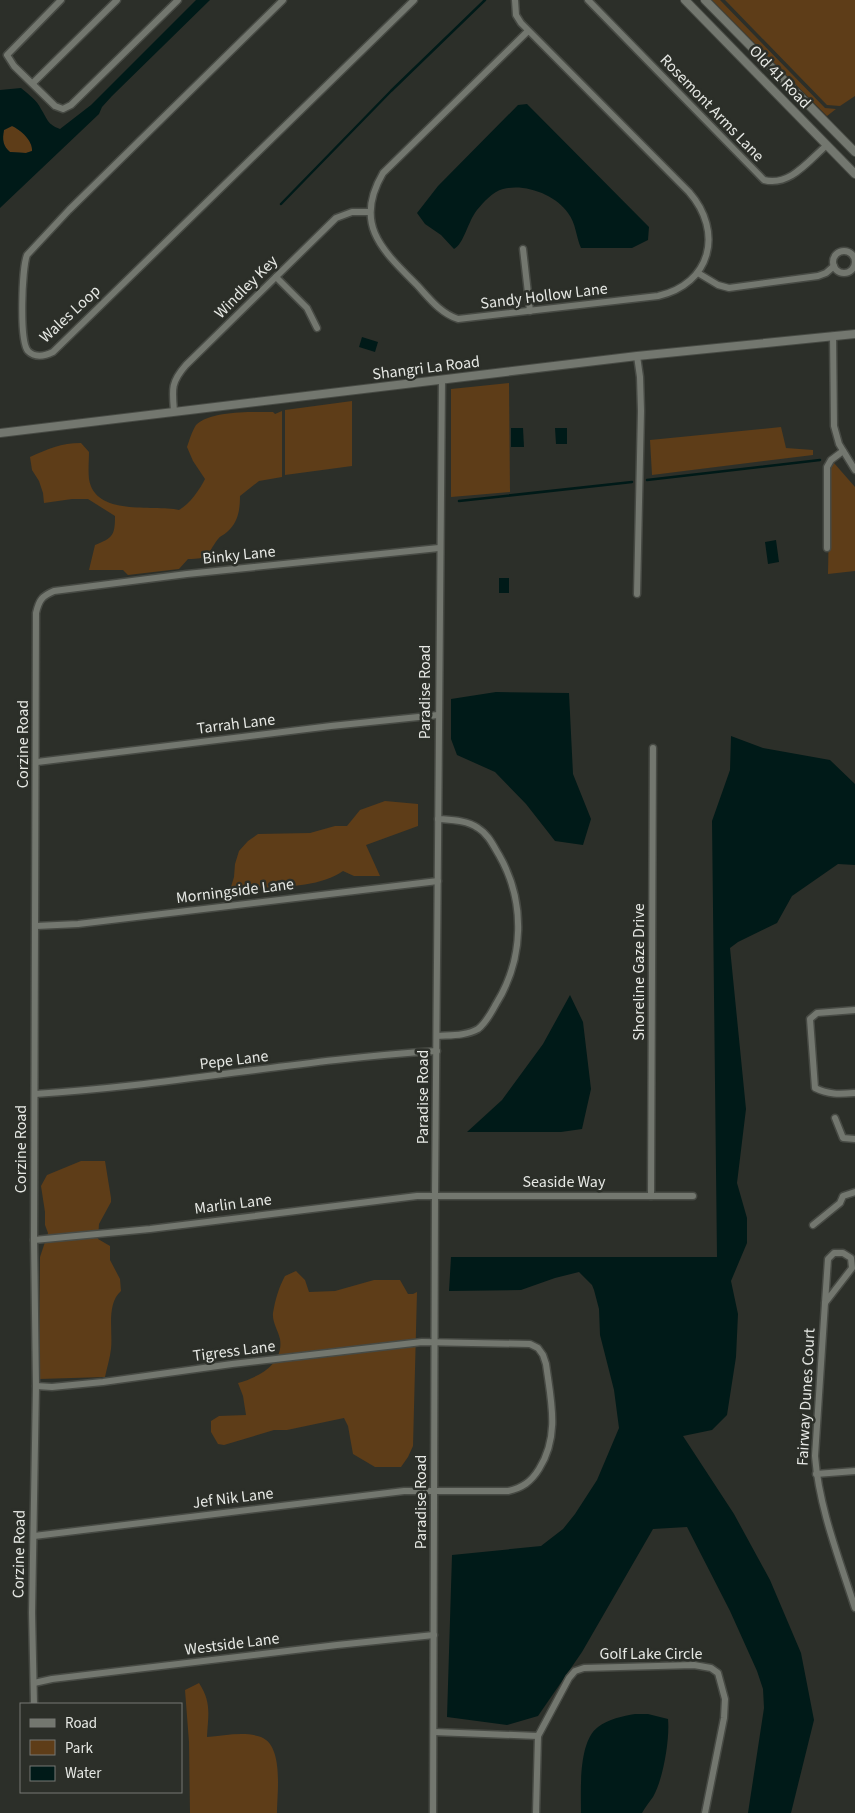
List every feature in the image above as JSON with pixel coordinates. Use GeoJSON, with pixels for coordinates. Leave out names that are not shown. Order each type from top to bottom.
{"type":"FeatureCollection","features":[{"type":"Feature","properties":{"kind":"street"},"geometry":{"type":"LineString","coordinates":[[61,0],[7,56],[14,66],[55,106],[63,109],[71,105],[178,0]]}},
{"type":"Feature","properties":{"kind":"street"},"geometry":{"type":"LineString","coordinates":[[33,83],[118,0]]}},
{"type":"Feature","properties":{"kind":"street","name":"Wales Loop"},"geometry":{"type":"LineString","coordinates":[[283,0],[69,210],[27,255],[24,264],[23,341],[27,350],[35,356],[45,356],[53,352],[414,0]]}},
{"type":"Feature","properties":{"kind":"street","name":"Sandy Hollow Lane"},"geometry":{"type":"LineString","coordinates":[[515,0],[516,15],[528,31],[697,202],[706,218],[709,236],[706,257],[698,273],[683,287],[658,296],[466,319],[450,316],[442,311],[384,250],[375,234],[370,212],[374,191],[383,173],[528,31]]}},
{"type":"Feature","properties":{"kind":"street","name":"Rosemont Arms Lane"},"geometry":{"type":"LineString","coordinates":[[588,0],[764,180],[777,182],[789,178],[827,145]]}},
{"type":"Feature","properties":{"kind":"street","name":"Old 41 Road"},"geometry":{"type":"LineString","coordinates":[[684,0],[855,174]]}},
{"type":"Feature","properties":{"kind":"street","name":"Old 41 Road"},"geometry":{"type":"LineString","coordinates":[[705,0],[855,152]]}},
{"type":"Feature","properties":{"kind":"street","name":"Windley Key"},"geometry":{"type":"LineString","coordinates":[[174,411],[172,388],[180,372],[336,218],[352,212],[370,212]]}},
{"type":"Feature","properties":{"kind":"street"},"geometry":{"type":"LineString","coordinates":[[523,249],[530,311]]}},
{"type":"Feature","properties":{"kind":"street"},"geometry":{"type":"LineString","coordinates":[[698,273],[718,286],[729,288],[818,276],[834,266]]}},
{"type":"Feature","properties":{"kind":"street"},"geometry":{"type":"LineString","coordinates":[[276,277],[306,308],[317,328]]}},
{"type":"Feature","properties":{"kind":"street","name":"Shangri La Road"},"geometry":{"type":"LineString","coordinates":[[0,433],[636,356],[855,334]]}},
{"type":"Feature","properties":{"kind":"street"},"geometry":{"type":"LineString","coordinates":[[833,336],[833,417],[836,435],[855,470]]}},
{"type":"Feature","properties":{"kind":"street"},"geometry":{"type":"LineString","coordinates":[[636,356],[640,377],[641,411],[637,594]]}},
{"type":"Feature","properties":{"kind":"street","name":"Paradise Road"},"geometry":{"type":"LineString","coordinates":[[433,1813],[439,548],[442,380]]}},
{"type":"Feature","properties":{"kind":"street"},"geometry":{"type":"LineString","coordinates":[[827,548],[827,467],[831,460],[843,451]]}},
{"type":"Feature","properties":{"kind":"street","name":"Binky Lane"},"geometry":{"type":"LineString","coordinates":[[43,595],[54,591],[187,574],[439,548]]}},
{"type":"Feature","properties":{"kind":"street","name":"Corzine Road"},"geometry":{"type":"LineString","coordinates":[[34,1703],[32,1613],[36,1386],[34,1240],[36,613],[38,603],[43,595]]}},
{"type":"Feature","properties":{"kind":"street","name":"Tarrah Lane"},"geometry":{"type":"LineString","coordinates":[[36,762],[438,715]]}},
{"type":"Feature","properties":{"kind":"street","name":"Shoreline Gaze Drive"},"geometry":{"type":"LineString","coordinates":[[652,1196],[654,748]]}},
{"type":"Feature","properties":{"kind":"street"},"geometry":{"type":"LineString","coordinates":[[437,1036],[472,1032],[485,1021],[503,994],[511,974],[516,953],[519,922],[514,890],[501,859],[489,839],[476,826],[438,818]]}},
{"type":"Feature","properties":{"kind":"street","name":"Morningside Lane"},"geometry":{"type":"LineString","coordinates":[[36,926],[78,924],[438,881]]}},
{"type":"Feature","properties":{"kind":"street"},"geometry":{"type":"LineString","coordinates":[[855,1010],[817,1013],[810,1019],[810,1028],[815,1088],[825,1093],[855,1093]]}},
{"type":"Feature","properties":{"kind":"street","name":"Pepe Lane"},"geometry":{"type":"LineString","coordinates":[[35,1094],[157,1083],[393,1054],[437,1051]]}},
{"type":"Feature","properties":{"kind":"street"},"geometry":{"type":"LineString","coordinates":[[835,1118],[843,1138],[855,1139]]}},
{"type":"Feature","properties":{"kind":"street"},"geometry":{"type":"LineString","coordinates":[[813,1225],[840,1203],[842,1196],[855,1192]]}},
{"type":"Feature","properties":{"kind":"street","name":"Seaside Way"},"geometry":{"type":"LineString","coordinates":[[435,1195],[693,1196]]}},
{"type":"Feature","properties":{"kind":"street","name":"Marlin Lane"},"geometry":{"type":"LineString","coordinates":[[34,1240],[133,1231],[309,1208],[435,1195]]}},
{"type":"Feature","properties":{"kind":"street","name":"Fairway Dunes Court"},"geometry":{"type":"LineString","coordinates":[[825,1303],[852,1268],[851,1258],[843,1253],[834,1253],[828,1259],[815,1446],[816,1474],[821,1501],[855,1608]]}},
{"type":"Feature","properties":{"kind":"street","name":"Tigress Lane"},"geometry":{"type":"LineString","coordinates":[[36,1386],[52,1387],[103,1382],[232,1364],[422,1342],[520,1343],[538,1348],[544,1355],[546,1364],[553,1429],[546,1455],[537,1472],[517,1489],[500,1492],[434,1491]]}},
{"type":"Feature","properties":{"kind":"street"},"geometry":{"type":"LineString","coordinates":[[816,1474],[855,1472]]}},
{"type":"Feature","properties":{"kind":"street","name":"Jef Nik Lane"},"geometry":{"type":"LineString","coordinates":[[34,1536],[404,1492],[434,1491]]}},
{"type":"Feature","properties":{"kind":"street","name":"Westside Lane"},"geometry":{"type":"LineString","coordinates":[[34,1683],[204,1660],[434,1635]]}},
{"type":"Feature","properties":{"kind":"street","name":"Golf Lake Circle"},"geometry":{"type":"LineString","coordinates":[[536,1813],[538,1736],[569,1678],[575,1671],[584,1668],[694,1665],[711,1668],[718,1674],[726,1709],[705,1813]]}},
{"type":"Feature","properties":{"kind":"street"},"geometry":{"type":"LineString","coordinates":[[434,1732],[538,1736]]}},
{"type":"Feature","properties":{"kind":"green space"},"geometry":{"type":"Polygon","coordinates":[[[712,0],[720,0],[825,108],[836,109],[827,116],[712,0]]]}},
{"type":"Feature","properties":{"kind":"green space"},"geometry":{"type":"Polygon","coordinates":[[[725,0],[855,0],[855,96],[840,106],[827,105],[725,0]]]}},
{"type":"Feature","properties":{"kind":"green space"},"geometry":{"type":"Polygon","coordinates":[[[12,126],[26,136],[31,143],[32,151],[26,153],[10,152],[8,150],[3,137],[4,130],[12,126]]]}},
{"type":"Feature","properties":{"kind":"green space"},"geometry":{"type":"Polygon","coordinates":[[[509,383],[510,492],[451,497],[451,389],[509,383]]]}},
{"type":"Feature","properties":{"kind":"green space"},"geometry":{"type":"Polygon","coordinates":[[[352,401],[352,466],[285,475],[285,410],[352,401]]]}},
{"type":"Feature","properties":{"kind":"green space"},"geometry":{"type":"Polygon","coordinates":[[[282,411],[282,477],[259,481],[240,496],[238,516],[234,525],[219,538],[207,555],[188,559],[179,569],[128,575],[123,570],[89,570],[95,545],[112,535],[115,516],[88,499],[44,503],[39,481],[32,470],[30,457],[61,445],[81,443],[89,452],[89,479],[93,491],[102,499],[126,507],[179,510],[191,500],[205,479],[193,461],[187,447],[196,425],[203,420],[222,414],[273,412],[275,414],[282,411]]]}},
{"type":"Feature","properties":{"kind":"green space"},"geometry":{"type":"Polygon","coordinates":[[[781,427],[786,448],[813,450],[813,455],[652,475],[650,440],[781,427]]]}},
{"type":"Feature","properties":{"kind":"green space"},"geometry":{"type":"Polygon","coordinates":[[[834,463],[855,487],[855,571],[828,574],[830,468],[834,463]]]}},
{"type":"Feature","properties":{"kind":"green space"},"geometry":{"type":"Polygon","coordinates":[[[385,801],[418,804],[418,826],[366,845],[380,876],[354,876],[343,871],[319,882],[304,885],[231,887],[239,851],[258,834],[310,833],[335,826],[347,826],[360,810],[385,801]]]}},
{"type":"Feature","properties":{"kind":"green space"},"geometry":{"type":"Polygon","coordinates":[[[81,1161],[105,1161],[111,1198],[111,1202],[99,1224],[98,1239],[110,1246],[110,1260],[120,1279],[121,1291],[116,1296],[112,1310],[110,1356],[105,1377],[39,1379],[40,1257],[48,1233],[45,1225],[41,1186],[47,1175],[81,1161]]]}},
{"type":"Feature","properties":{"kind":"green space"},"geometry":{"type":"Polygon","coordinates":[[[296,1271],[305,1280],[309,1292],[335,1291],[374,1280],[400,1280],[408,1294],[417,1292],[413,1446],[401,1467],[375,1467],[353,1454],[348,1426],[344,1418],[287,1430],[274,1430],[224,1445],[218,1444],[211,1432],[211,1421],[219,1416],[246,1415],[243,1396],[238,1383],[262,1373],[278,1356],[280,1339],[273,1320],[276,1298],[285,1276],[296,1271]]]}},
{"type":"Feature","properties":{"kind":"green space"},"geometry":{"type":"Polygon","coordinates":[[[199,1683],[208,1703],[207,1737],[241,1734],[254,1735],[268,1742],[273,1750],[278,1771],[277,1813],[190,1813],[189,1742],[185,1690],[199,1683]]]}},
{"type":"Feature","properties":{"kind":"water"},"geometry":{"type":"Polygon","coordinates":[[[196,0],[210,0],[112,96],[102,107],[99,114],[0,208],[0,90],[21,88],[37,103],[50,123],[60,129],[91,105],[196,0]],[[12,126],[4,130],[4,145],[10,152],[26,153],[32,151],[31,143],[23,133],[12,126]]]}},
{"type":"Feature","properties":{"kind":"water"},"geometry":{"type":"Polygon","coordinates":[[[527,104],[649,227],[648,240],[632,248],[581,248],[573,221],[563,207],[548,196],[530,189],[521,188],[503,189],[488,198],[479,207],[461,242],[454,249],[441,235],[425,224],[417,213],[438,186],[518,105],[527,104]]]}},
{"type":"Feature","properties":{"kind":"water"},"geometry":{"type":"Polygon","coordinates":[[[362,337],[378,342],[375,352],[359,347],[362,337]]]}},
{"type":"Feature","properties":{"kind":"water"},"geometry":{"type":"Polygon","coordinates":[[[511,428],[523,428],[524,447],[511,447],[511,428]]]}},
{"type":"Feature","properties":{"kind":"water"},"geometry":{"type":"Polygon","coordinates":[[[555,428],[567,428],[567,444],[556,444],[555,428]]]}},
{"type":"Feature","properties":{"kind":"water"},"geometry":{"type":"Polygon","coordinates":[[[776,540],[779,562],[768,564],[765,542],[776,540]]]}},
{"type":"Feature","properties":{"kind":"water"},"geometry":{"type":"Polygon","coordinates":[[[499,578],[509,578],[509,593],[499,593],[499,578]]]}},
{"type":"Feature","properties":{"kind":"water"},"geometry":{"type":"Polygon","coordinates":[[[496,692],[569,693],[573,774],[591,819],[583,845],[555,841],[526,804],[495,772],[457,755],[451,739],[451,699],[496,692]]]}},
{"type":"Feature","properties":{"kind":"water"},"geometry":{"type":"Polygon","coordinates":[[[731,736],[763,748],[830,760],[855,784],[855,865],[838,864],[792,896],[777,923],[738,942],[730,948],[746,1109],[737,1183],[747,1218],[747,1243],[731,1281],[738,1314],[736,1357],[727,1415],[712,1430],[683,1436],[734,1514],[770,1580],[801,1653],[814,1720],[791,1813],[748,1813],[764,1708],[763,1689],[730,1611],[687,1527],[653,1529],[582,1652],[538,1716],[507,1725],[447,1717],[452,1555],[541,1546],[563,1529],[575,1514],[597,1480],[619,1428],[614,1390],[600,1335],[599,1309],[592,1285],[579,1272],[521,1290],[449,1291],[451,1257],[717,1257],[712,821],[730,770],[731,736]]]}},
{"type":"Feature","properties":{"kind":"water"},"geometry":{"type":"Polygon","coordinates":[[[570,995],[583,1022],[591,1089],[582,1129],[561,1132],[467,1132],[502,1100],[543,1044],[570,995]]]}},
{"type":"Feature","properties":{"kind":"water"},"geometry":{"type":"Polygon","coordinates":[[[635,1714],[648,1714],[668,1719],[665,1759],[657,1790],[642,1813],[581,1813],[582,1767],[587,1744],[592,1734],[606,1722],[635,1714]]]}},
{"type":"Feature","properties":{"kind":"waterway"},"geometry":{"type":"LineString","coordinates":[[281,204],[391,91],[485,0]]}},
{"type":"Feature","properties":{"kind":"waterway"},"geometry":{"type":"LineString","coordinates":[[647,480],[820,460]]}},
{"type":"Feature","properties":{"kind":"waterway"},"geometry":{"type":"LineString","coordinates":[[459,501],[632,482]]}}]}
